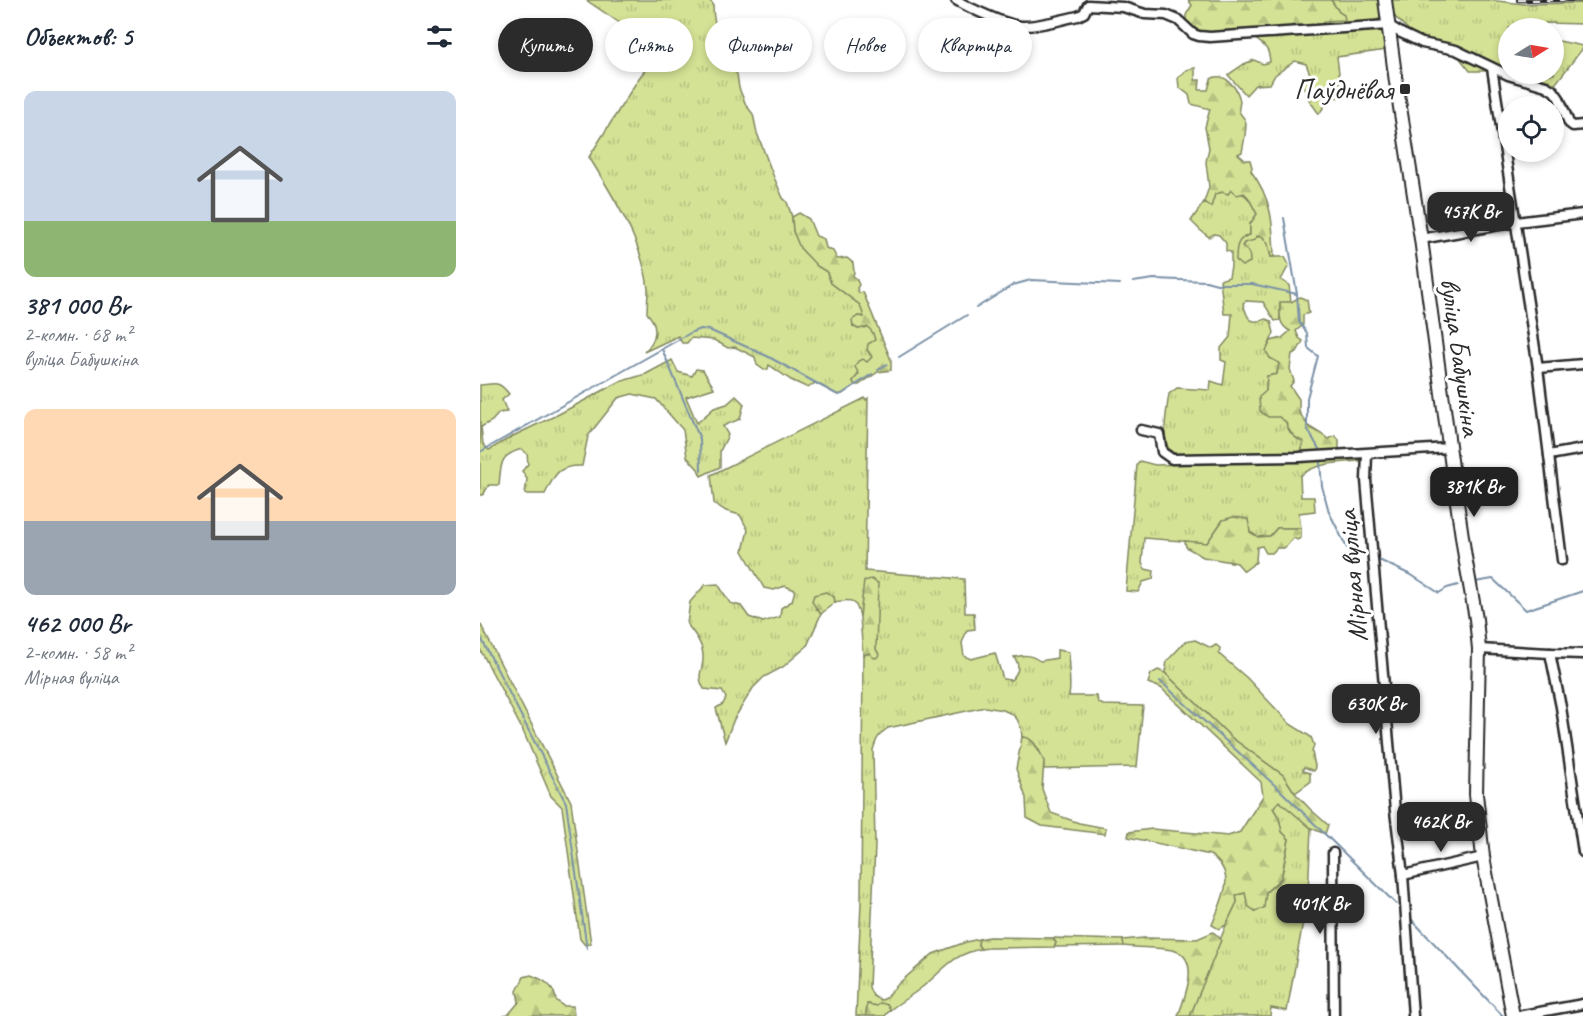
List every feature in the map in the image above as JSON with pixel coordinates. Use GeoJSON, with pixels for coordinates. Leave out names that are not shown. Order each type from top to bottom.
{"type":"FeatureCollection","features":[{"type":"Feature","properties":{"kind":"street"},"geometry":{"type":"LineString","coordinates":[[956,0],[1001,21],[1023,27],[1078,16],[1084,13],[1088,5],[1166,15],[1178,20],[1184,27],[1199,36],[1210,37],[1388,25],[1422,43],[1456,50],[1508,75],[1546,86],[1559,98],[1569,123],[1573,126],[1583,125]]}},
{"type":"Feature","properties":{"kind":"street","name":"вуліца Бабушкіна"},"geometry":{"type":"LineString","coordinates":[[1384,0],[1476,619],[1479,649],[1476,794],[1483,857],[1513,1016]]}},
{"type":"Feature","properties":{"kind":"street"},"geometry":{"type":"LineString","coordinates":[[1492,68],[1538,368],[1562,560]]}},
{"type":"Feature","properties":{"kind":"street"},"geometry":{"type":"LineString","coordinates":[[1421,238],[1516,222],[1583,214]]}},
{"type":"Feature","properties":{"kind":"street"},"geometry":{"type":"LineString","coordinates":[[1538,368],[1583,364]]}},
{"type":"Feature","properties":{"kind":"street"},"geometry":{"type":"LineString","coordinates":[[1141,430],[1159,434],[1162,452],[1172,459],[1299,457],[1449,448]]}},
{"type":"Feature","properties":{"kind":"street"},"geometry":{"type":"LineString","coordinates":[[1550,455],[1583,449]]}},
{"type":"Feature","properties":{"kind":"street","name":"Мірная вуліца"},"geometry":{"type":"LineString","coordinates":[[1367,454],[1366,480],[1395,811],[1403,875],[1413,1016]]}},
{"type":"Feature","properties":{"kind":"street"},"geometry":{"type":"LineString","coordinates":[[1479,649],[1583,654]]}},
{"type":"Feature","properties":{"kind":"street"},"geometry":{"type":"LineString","coordinates":[[1550,653],[1561,707],[1583,852]]}},
{"type":"Feature","properties":{"kind":"street"},"geometry":{"type":"LineString","coordinates":[[1333,853],[1334,1016]]}},
{"type":"Feature","properties":{"kind":"street"},"geometry":{"type":"LineString","coordinates":[[1403,875],[1483,857]]}},
{"type":"Feature","properties":{"kind":"street"},"geometry":{"type":"LineString","coordinates":[[1518,1016],[1583,1004]]}},
{"type":"Feature","properties":{"kind":"green space"},"geometry":{"type":"Polygon","coordinates":[[[586,0],[709,0],[713,4],[715,18],[705,18],[705,72],[735,72],[737,74],[739,88],[746,105],[753,114],[757,133],[773,175],[787,202],[792,217],[793,231],[817,266],[827,272],[831,283],[860,305],[865,317],[858,316],[853,320],[853,326],[858,329],[869,327],[874,333],[872,357],[853,381],[855,385],[842,394],[838,395],[815,383],[808,388],[769,365],[768,369],[764,370],[757,365],[755,357],[735,347],[728,348],[714,340],[691,338],[687,343],[682,343],[678,336],[644,352],[652,343],[655,333],[651,318],[647,313],[648,289],[645,271],[626,220],[589,157],[644,72],[693,72],[693,18],[613,18],[586,0]]]}},
{"type":"Feature","properties":{"kind":"green space"},"geometry":{"type":"Polygon","coordinates":[[[1188,0],[1331,0],[1339,12],[1344,15],[1345,20],[1324,21],[1321,25],[1199,33],[1186,22],[1186,15],[1192,5],[1188,0]]]}},
{"type":"Feature","properties":{"kind":"green space"},"geometry":{"type":"Polygon","coordinates":[[[1331,0],[1381,0],[1381,15],[1379,19],[1369,23],[1321,25],[1339,12],[1331,0]]]}},
{"type":"Feature","properties":{"kind":"green space"},"geometry":{"type":"Polygon","coordinates":[[[1389,0],[1488,0],[1524,4],[1583,3],[1583,24],[1564,23],[1564,18],[1498,18],[1498,69],[1415,36],[1394,16],[1389,0]]]}},
{"type":"Feature","properties":{"kind":"green space"},"geometry":{"type":"Polygon","coordinates":[[[1375,29],[1384,32],[1386,50],[1337,57],[1342,97],[1330,98],[1319,114],[1307,97],[1302,81],[1310,74],[1306,64],[1295,61],[1275,75],[1270,84],[1255,85],[1246,95],[1228,75],[1254,60],[1263,64],[1270,62],[1266,48],[1254,38],[1375,29]]]}},
{"type":"Feature","properties":{"kind":"green space"},"geometry":{"type":"Polygon","coordinates":[[[1564,42],[1583,46],[1564,73],[1564,42]]]}},
{"type":"Feature","properties":{"kind":"green space"},"geometry":{"type":"Polygon","coordinates":[[[1455,52],[1466,61],[1486,68],[1487,71],[1470,71],[1455,52]]]}},
{"type":"Feature","properties":{"kind":"green space"},"geometry":{"type":"Polygon","coordinates":[[[1195,68],[1195,80],[1200,80],[1199,90],[1208,90],[1211,79],[1221,77],[1230,82],[1239,96],[1239,111],[1246,123],[1242,152],[1238,154],[1245,160],[1250,160],[1251,171],[1267,202],[1272,222],[1274,257],[1271,257],[1268,244],[1263,237],[1256,236],[1255,240],[1244,243],[1242,246],[1249,253],[1250,262],[1242,266],[1236,261],[1239,241],[1250,235],[1250,224],[1257,214],[1244,193],[1237,195],[1231,190],[1228,194],[1222,192],[1215,194],[1211,207],[1204,202],[1209,187],[1206,162],[1209,148],[1205,127],[1210,109],[1191,104],[1189,95],[1179,87],[1178,78],[1186,70],[1195,68]]]}},
{"type":"Feature","properties":{"kind":"green space"},"geometry":{"type":"Polygon","coordinates":[[[1231,190],[1242,193],[1248,198],[1257,214],[1250,224],[1250,235],[1244,236],[1242,246],[1251,238],[1263,237],[1268,244],[1271,257],[1285,257],[1289,265],[1281,280],[1289,285],[1291,302],[1280,303],[1280,320],[1275,321],[1263,302],[1246,301],[1243,303],[1252,321],[1266,319],[1271,321],[1274,333],[1266,351],[1270,358],[1279,363],[1277,374],[1267,376],[1266,391],[1279,417],[1286,422],[1288,429],[1297,439],[1304,442],[1301,452],[1184,456],[1171,451],[1166,440],[1165,424],[1169,394],[1177,388],[1210,390],[1211,381],[1223,385],[1226,362],[1221,360],[1221,348],[1230,337],[1232,314],[1224,314],[1220,280],[1229,277],[1231,252],[1226,251],[1226,243],[1219,235],[1214,234],[1209,237],[1191,221],[1204,202],[1211,206],[1215,194],[1231,190]]]}},
{"type":"Feature","properties":{"kind":"green space"},"geometry":{"type":"Polygon","coordinates":[[[799,213],[809,219],[816,236],[824,239],[826,248],[833,251],[837,259],[847,258],[853,263],[853,276],[859,285],[857,288],[859,293],[863,292],[891,360],[891,370],[878,372],[859,385],[855,385],[853,381],[859,374],[855,367],[858,361],[863,359],[867,362],[872,357],[867,350],[868,344],[875,340],[873,333],[868,327],[858,329],[853,326],[852,320],[858,316],[864,317],[860,305],[831,283],[827,272],[817,266],[800,248],[793,231],[792,217],[799,213]]]}},
{"type":"Feature","properties":{"kind":"green space"},"geometry":{"type":"Polygon","coordinates":[[[1300,297],[1307,300],[1309,313],[1303,315],[1303,325],[1296,331],[1303,341],[1297,352],[1292,354],[1290,369],[1294,381],[1290,386],[1299,399],[1299,412],[1308,426],[1329,439],[1335,436],[1339,440],[1339,451],[1301,452],[1304,442],[1292,434],[1286,422],[1279,417],[1268,417],[1260,411],[1259,397],[1266,391],[1267,376],[1277,374],[1279,363],[1270,358],[1266,351],[1271,341],[1282,338],[1290,331],[1283,326],[1280,302],[1291,302],[1300,297]]]}},
{"type":"Feature","properties":{"kind":"green space"},"geometry":{"type":"Polygon","coordinates":[[[672,360],[678,372],[692,376],[696,369],[703,370],[714,388],[686,397],[697,423],[714,408],[727,404],[736,396],[744,404],[740,419],[723,426],[728,435],[720,451],[720,467],[701,476],[687,457],[683,430],[656,399],[632,394],[618,398],[588,436],[582,466],[568,467],[558,472],[545,494],[525,494],[527,479],[522,471],[528,464],[527,454],[522,449],[514,451],[505,458],[501,466],[499,485],[489,485],[483,495],[480,495],[480,385],[499,385],[509,394],[502,400],[507,412],[499,413],[492,421],[481,427],[483,444],[489,450],[619,382],[646,374],[672,360]]]}},
{"type":"Feature","properties":{"kind":"green space"},"geometry":{"type":"Polygon","coordinates":[[[865,398],[866,400],[868,398],[865,571],[964,579],[965,613],[974,613],[975,629],[967,630],[962,643],[964,656],[971,659],[995,653],[1003,679],[1011,680],[1017,672],[1018,666],[1014,657],[1028,656],[1040,661],[1057,658],[1057,650],[1069,652],[1069,696],[1097,696],[1098,702],[1103,705],[1143,706],[1137,767],[1044,769],[1043,759],[1038,749],[1027,738],[1022,737],[1017,719],[1003,710],[985,707],[888,728],[880,735],[873,750],[875,845],[869,987],[871,993],[882,1000],[886,998],[898,984],[933,954],[979,939],[978,945],[981,949],[954,959],[929,982],[890,1010],[888,1005],[868,1004],[866,1016],[856,1016],[861,903],[863,655],[870,653],[879,655],[876,649],[865,581],[860,617],[853,602],[846,600],[835,602],[834,597],[816,608],[821,614],[807,646],[783,667],[764,677],[753,688],[734,719],[725,742],[716,708],[723,704],[726,698],[722,691],[704,689],[700,679],[703,652],[698,639],[687,624],[690,602],[705,585],[718,584],[730,603],[741,606],[749,617],[763,622],[780,617],[781,608],[792,601],[795,590],[785,586],[774,590],[764,588],[743,551],[748,530],[740,515],[726,511],[714,503],[711,475],[865,398]]]}},
{"type":"Feature","properties":{"kind":"green space"},"geometry":{"type":"Polygon","coordinates":[[[1360,459],[1360,461],[1321,466],[1300,476],[1301,497],[1314,497],[1315,511],[1299,513],[1301,528],[1277,528],[1270,536],[1258,537],[1223,520],[1207,543],[1144,538],[1142,563],[1145,569],[1154,571],[1153,579],[1143,582],[1138,592],[1126,591],[1137,465],[1140,461],[1155,465],[1360,459]]]}},
{"type":"Feature","properties":{"kind":"green space"},"geometry":{"type":"Polygon","coordinates":[[[1233,517],[1248,519],[1250,532],[1258,537],[1270,536],[1277,528],[1301,528],[1301,538],[1297,540],[1294,538],[1284,548],[1277,548],[1272,553],[1266,553],[1262,546],[1257,547],[1256,562],[1244,571],[1237,563],[1203,557],[1186,547],[1185,541],[1207,543],[1223,520],[1233,517]]]}},
{"type":"Feature","properties":{"kind":"green space"},"geometry":{"type":"Polygon","coordinates":[[[871,579],[878,583],[876,649],[879,655],[876,658],[870,653],[863,655],[860,617],[864,581],[871,579]]]}},
{"type":"Feature","properties":{"kind":"green space"},"geometry":{"type":"Polygon","coordinates":[[[826,592],[834,597],[835,602],[821,614],[812,601],[814,595],[826,592]]]}},
{"type":"Feature","properties":{"kind":"green space"},"geometry":{"type":"Polygon","coordinates":[[[480,623],[571,802],[591,944],[585,945],[580,939],[562,807],[551,796],[523,731],[480,649],[480,623]]]}},
{"type":"Feature","properties":{"kind":"green space"},"geometry":{"type":"Polygon","coordinates":[[[1195,640],[1211,648],[1216,645],[1220,648],[1219,654],[1247,678],[1290,724],[1311,737],[1314,745],[1312,752],[1314,771],[1304,767],[1303,771],[1310,773],[1310,782],[1295,793],[1283,775],[1232,738],[1165,673],[1167,661],[1185,642],[1195,640]]]}},
{"type":"Feature","properties":{"kind":"green space"},"geometry":{"type":"Polygon","coordinates":[[[1158,670],[1165,673],[1232,738],[1283,775],[1295,793],[1328,825],[1325,834],[1311,828],[1279,801],[1273,808],[1279,818],[1282,832],[1289,839],[1281,878],[1266,892],[1264,908],[1255,911],[1248,906],[1245,893],[1236,895],[1237,902],[1226,925],[1219,929],[1212,925],[1223,897],[1226,879],[1219,862],[1210,855],[1128,837],[1129,832],[1152,829],[1228,836],[1240,832],[1263,796],[1261,782],[1161,688],[1148,683],[1151,674],[1158,670]]]}},
{"type":"Feature","properties":{"kind":"green space"},"geometry":{"type":"Polygon","coordinates":[[[1022,737],[1034,743],[1044,761],[1042,789],[1051,813],[1079,823],[1106,828],[1105,834],[1042,826],[1027,818],[1026,798],[1016,769],[1022,737]]]}},
{"type":"Feature","properties":{"kind":"green space"},"geometry":{"type":"Polygon","coordinates":[[[1280,800],[1311,828],[1308,894],[1287,1011],[1271,1008],[1270,1016],[1190,1016],[1237,902],[1236,895],[1245,893],[1255,911],[1263,908],[1266,892],[1281,880],[1289,839],[1282,832],[1279,818],[1273,808],[1280,800]]]}},
{"type":"Feature","properties":{"kind":"green space"},"geometry":{"type":"Polygon","coordinates":[[[1213,932],[1221,940],[1190,1016],[1178,1016],[1189,978],[1187,960],[1172,950],[1124,946],[1123,940],[1197,939],[1213,932]]]}},
{"type":"Feature","properties":{"kind":"green space"},"geometry":{"type":"Polygon","coordinates":[[[989,937],[1053,938],[1056,943],[1054,947],[981,949],[978,945],[979,939],[989,937]]]}},
{"type":"Feature","properties":{"kind":"green space"},"geometry":{"type":"Polygon","coordinates":[[[1053,938],[1123,940],[1124,946],[1054,947],[1056,943],[1053,938]]]}},
{"type":"Feature","properties":{"kind":"green space"},"geometry":{"type":"Polygon","coordinates":[[[531,975],[548,984],[556,1000],[563,1006],[573,1006],[574,1016],[503,1016],[508,1015],[519,1002],[517,991],[524,977],[531,975]]]}},
{"type":"Feature","properties":{"kind":"green space"},"geometry":{"type":"Polygon","coordinates":[[[881,1003],[888,1005],[890,1010],[885,1016],[866,1016],[867,1004],[877,1006],[881,1003]]]}},
{"type":"Feature","properties":{"kind":"waterway"},"geometry":{"type":"LineString","coordinates":[[1284,218],[1297,294],[1299,322],[1307,333],[1308,348],[1318,356],[1307,398],[1307,428],[1319,449]]}},
{"type":"Feature","properties":{"kind":"waterway"},"geometry":{"type":"LineString","coordinates":[[1133,282],[1154,279],[1252,284],[1297,294]]}},
{"type":"Feature","properties":{"kind":"waterway"},"geometry":{"type":"LineString","coordinates":[[976,308],[1013,285],[1031,280],[1120,284]]}},
{"type":"Feature","properties":{"kind":"waterway"},"geometry":{"type":"LineString","coordinates":[[899,357],[967,315]]}},
{"type":"Feature","properties":{"kind":"waterway"},"geometry":{"type":"LineString","coordinates":[[480,452],[701,329],[709,330],[767,356],[838,395],[872,374]]}},
{"type":"Feature","properties":{"kind":"waterway"},"geometry":{"type":"LineString","coordinates":[[662,349],[700,439],[701,470]]}},
{"type":"Feature","properties":{"kind":"waterway"},"geometry":{"type":"LineString","coordinates":[[878,370],[887,364]]}},
{"type":"Feature","properties":{"kind":"waterway"},"geometry":{"type":"LineString","coordinates":[[1320,463],[1322,486],[1329,512],[1347,548],[1361,555]]}},
{"type":"Feature","properties":{"kind":"waterway"},"geometry":{"type":"LineString","coordinates":[[1379,560],[1413,576],[1439,593],[1458,585]]}},
{"type":"Feature","properties":{"kind":"waterway"},"geometry":{"type":"LineString","coordinates":[[1475,582],[1493,579],[1526,610],[1583,591]]}},
{"type":"Feature","properties":{"kind":"waterway"},"geometry":{"type":"LineString","coordinates":[[480,636],[566,803],[587,949]]}},
{"type":"Feature","properties":{"kind":"waterway"},"geometry":{"type":"LineString","coordinates":[[1160,681],[1279,789],[1396,904]]}},
{"type":"Feature","properties":{"kind":"waterway"},"geometry":{"type":"LineString","coordinates":[[1411,919],[1503,1016]]}},
{"type":"Feature","properties":{"kind":"railway"},"geometry":{"type":"LineString","coordinates":[[1518,0],[1583,0]]}},
{"type":"Feature","properties":{"kind":"place","name":"Паўднёвая"},"geometry":{"type":"Point","coordinates":[1405,89]}}]}
